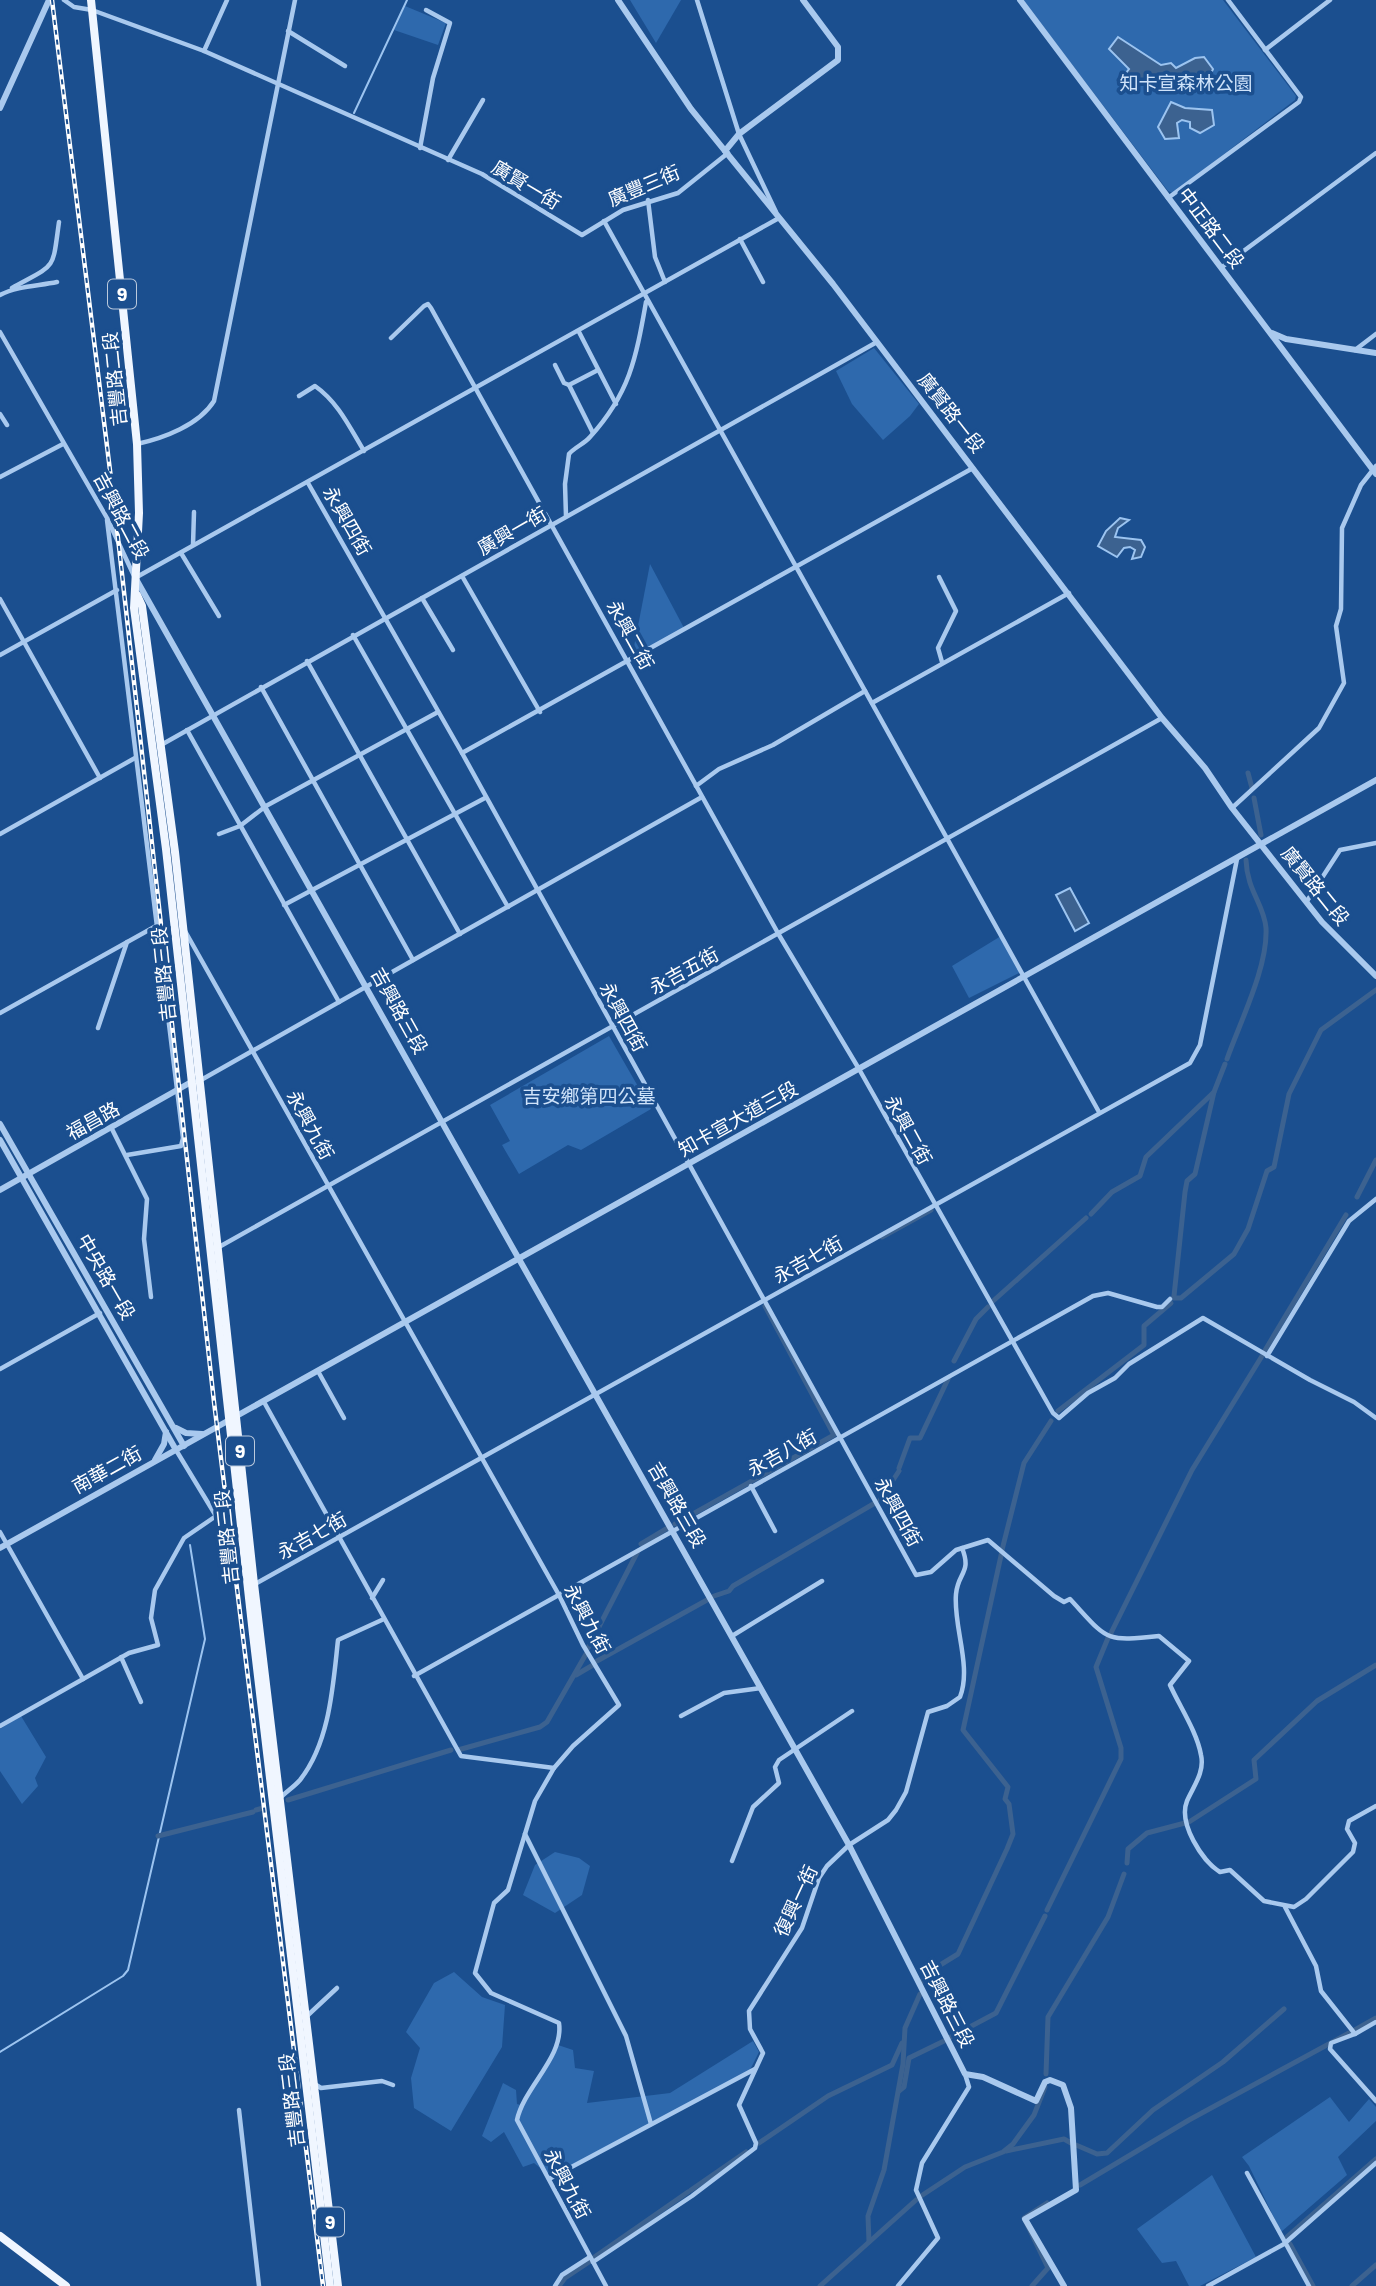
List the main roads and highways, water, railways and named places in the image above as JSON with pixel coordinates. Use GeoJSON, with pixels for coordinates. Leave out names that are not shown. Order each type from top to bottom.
{"type":"FeatureCollection","features":[{"type":"Feature","properties":{"kind":"main road","name":"吉豐路二段"},"geometry":{"type":"LineString","coordinates":[[91,0],[137,444],[135,589],[156,745]]}},
{"type":"Feature","properties":{"kind":"main road","name":"吉豐路三段"},"geometry":{"type":"LineString","coordinates":[[156,745],[183,927],[196,1081],[233,1420],[318,2158]]}},
{"type":"Feature","properties":{"kind":"main road","name":"吉豐路三段"},"geometry":{"type":"LineString","coordinates":[[156,745],[167,862],[219,1247],[233,1420],[254,1584],[274,1784],[280,1798],[305,2018],[309,2083]]}},
{"type":"Feature","properties":{"kind":"main road","name":"9"},"geometry":{"type":"LineString","coordinates":[[318,2158],[330,2286]]}},
{"type":"Feature","properties":{"kind":"main road","name":"9"},"geometry":{"type":"LineString","coordinates":[[318,2158],[338,2286]]}},
{"type":"Feature","properties":{"kind":"main road"},"geometry":{"type":"LineString","coordinates":[[0,2236],[66,2286]]}},
{"type":"Feature","properties":{"kind":"main road"},"geometry":{"type":"LineString","coordinates":[[0,2242],[58,2286]]}},
{"type":"Feature","properties":{"kind":"waterway"},"geometry":{"type":"LineString","coordinates":[[354,113],[407,0]]}},
{"type":"Feature","properties":{"kind":"waterway"},"geometry":{"type":"LineString","coordinates":[[1248,773],[1252,788]]}},
{"type":"Feature","properties":{"kind":"waterway"},"geometry":{"type":"LineString","coordinates":[[1254,798],[1261,835]]}},
{"type":"Feature","properties":{"kind":"waterway"},"geometry":{"type":"LineString","coordinates":[[1227,1059],[1258,977],[1265,943],[1265,919],[1249,880],[1246,860]]}},
{"type":"Feature","properties":{"kind":"waterway"},"geometry":{"type":"LineString","coordinates":[[1173,1298],[1181,1298],[1234,1254],[1248,1229],[1267,1171],[1274,1167],[1289,1094],[1321,1030],[1376,990]]}},
{"type":"Feature","properties":{"kind":"waterway"},"geometry":{"type":"LineString","coordinates":[[1174,1296],[1187,1181],[1195,1174],[1214,1092],[1225,1064]]}},
{"type":"Feature","properties":{"kind":"waterway"},"geometry":{"type":"LineString","coordinates":[[1091,1214],[1112,1192],[1140,1176],[1146,1157],[1214,1092]]}},
{"type":"Feature","properties":{"kind":"waterway"},"geometry":{"type":"LineString","coordinates":[[1357,1197],[1376,1160]]}},
{"type":"Feature","properties":{"kind":"waterway"},"geometry":{"type":"LineString","coordinates":[[882,1237],[931,1210]]}},
{"type":"Feature","properties":{"kind":"waterway"},"geometry":{"type":"LineString","coordinates":[[1264,1352],[1346,1215]]}},
{"type":"Feature","properties":{"kind":"waterway"},"geometry":{"type":"LineString","coordinates":[[992,1302],[1086,1218]]}},
{"type":"Feature","properties":{"kind":"waterway"},"geometry":{"type":"LineString","coordinates":[[1058,1411],[1144,1345],[1144,1326],[1171,1303]]}},
{"type":"Feature","properties":{"kind":"waterway"},"geometry":{"type":"LineString","coordinates":[[675,1524],[834,1435],[765,1306]]}},
{"type":"Feature","properties":{"kind":"waterway"},"geometry":{"type":"LineString","coordinates":[[954,1361],[976,1319],[988,1307]]}},
{"type":"Feature","properties":{"kind":"waterway"},"geometry":{"type":"LineString","coordinates":[[1110,1635],[1192,1470],[1262,1356]]}},
{"type":"Feature","properties":{"kind":"waterway"},"geometry":{"type":"LineString","coordinates":[[899,1468],[910,1438],[920,1438],[949,1377]]}},
{"type":"Feature","properties":{"kind":"waterway"},"geometry":{"type":"LineString","coordinates":[[1002,1550],[1024,1463],[1051,1421]]}},
{"type":"Feature","properties":{"kind":"waterway"},"geometry":{"type":"LineString","coordinates":[[880,1500],[899,1471]]}},
{"type":"Feature","properties":{"kind":"waterway"},"geometry":{"type":"LineString","coordinates":[[714,1596],[729,1591],[733,1586],[875,1503]]}},
{"type":"Feature","properties":{"kind":"waterway"},"geometry":{"type":"LineString","coordinates":[[641,1544],[666,1529]]}},
{"type":"Feature","properties":{"kind":"waterway"},"geometry":{"type":"LineString","coordinates":[[0,2052],[123,1976],[128,1970],[205,1639],[190,1545]]}},
{"type":"Feature","properties":{"kind":"waterway"},"geometry":{"type":"LineString","coordinates":[[588,1648],[638,1551]]}},
{"type":"Feature","properties":{"kind":"waterway"},"geometry":{"type":"LineString","coordinates":[[921,1982],[932,1970],[958,1954],[1013,1834],[1009,1804],[1005,1799],[1008,1787],[963,1730],[1002,1551]]}},
{"type":"Feature","properties":{"kind":"waterway"},"geometry":{"type":"LineString","coordinates":[[597,1661],[707,1600]]}},
{"type":"Feature","properties":{"kind":"waterway"},"geometry":{"type":"LineString","coordinates":[[1047,1910],[1121,1759],[1121,1748],[1096,1667],[1108,1638]]}},
{"type":"Feature","properties":{"kind":"waterway"},"geometry":{"type":"LineString","coordinates":[[458,1750],[540,1727],[547,1722],[586,1654]]}},
{"type":"Feature","properties":{"kind":"waterway"},"geometry":{"type":"LineString","coordinates":[[576,1675],[593,1665]]}},
{"type":"Feature","properties":{"kind":"waterway"},"geometry":{"type":"LineString","coordinates":[[1189,1822],[1256,1779],[1254,1760],[1317,1701],[1376,1665]]}},
{"type":"Feature","properties":{"kind":"waterway"},"geometry":{"type":"LineString","coordinates":[[288,1800],[451,1750]]}},
{"type":"Feature","properties":{"kind":"waterway"},"geometry":{"type":"LineString","coordinates":[[256,1810],[263,1808]]}},
{"type":"Feature","properties":{"kind":"waterway"},"geometry":{"type":"LineString","coordinates":[[158,1836],[253,1812]]}},
{"type":"Feature","properties":{"kind":"waterway"},"geometry":{"type":"LineString","coordinates":[[1127,1863],[1128,1849],[1147,1833],[1185,1823]]}},
{"type":"Feature","properties":{"kind":"waterway"},"geometry":{"type":"LineString","coordinates":[[1046,2074],[1048,2017],[1108,1917],[1124,1874]]}},
{"type":"Feature","properties":{"kind":"waterway"},"geometry":{"type":"LineString","coordinates":[[949,2038],[996,2013],[1045,1916]]}},
{"type":"Feature","properties":{"kind":"waterway"},"geometry":{"type":"LineString","coordinates":[[869,2242],[868,2216],[884,2170],[903,2064],[905,2028],[920,1994]]}},
{"type":"Feature","properties":{"kind":"waterway"},"geometry":{"type":"LineString","coordinates":[[1076,2145],[1097,2154],[1107,2153],[1153,2110],[1223,2062],[1284,2009]]}},
{"type":"Feature","properties":{"kind":"waterway"},"geometry":{"type":"LineString","coordinates":[[1353,2031],[1376,2018]]}},
{"type":"Feature","properties":{"kind":"waterway"},"geometry":{"type":"LineString","coordinates":[[1080,2185],[1189,2120],[1349,2033]]}},
{"type":"Feature","properties":{"kind":"waterway"},"geometry":{"type":"LineString","coordinates":[[899,2091],[904,2087],[909,2058],[944,2041]]}},
{"type":"Feature","properties":{"kind":"waterway"},"geometry":{"type":"LineString","coordinates":[[759,2143],[828,2096],[892,2065],[902,2043]]}},
{"type":"Feature","properties":{"kind":"waterway"},"geometry":{"type":"LineString","coordinates":[[921,2196],[965,2167],[1003,2152],[1013,2144],[1034,2115],[1045,2087]]}},
{"type":"Feature","properties":{"kind":"waterway"},"geometry":{"type":"LineString","coordinates":[[1006,2151],[1064,2139],[1071,2143]]}},
{"type":"Feature","properties":{"kind":"waterway"},"geometry":{"type":"LineString","coordinates":[[691,2190],[746,2152]]}},
{"type":"Feature","properties":{"kind":"waterway"},"geometry":{"type":"LineString","coordinates":[[1287,2237],[1376,2159]]}},
{"type":"Feature","properties":{"kind":"waterway"},"geometry":{"type":"LineString","coordinates":[[593,2258],[688,2192]]}},
{"type":"Feature","properties":{"kind":"waterway"},"geometry":{"type":"LineString","coordinates":[[820,2286],[916,2200]]}},
{"type":"Feature","properties":{"kind":"waterway"},"geometry":{"type":"LineString","coordinates":[[1032,2286],[1048,2268],[1024,2218],[1047,2203]]}},
{"type":"Feature","properties":{"kind":"waterway"},"geometry":{"type":"LineString","coordinates":[[1290,2244],[1313,2286]]}},
{"type":"Feature","properties":{"kind":"waterway"},"geometry":{"type":"LineString","coordinates":[[559,2286],[565,2278],[589,2262]]}},
{"type":"Feature","properties":{"kind":"waterway"},"geometry":{"type":"LineString","coordinates":[[1352,2286],[1376,2265]]}},
{"type":"Feature","properties":{"kind":"railway"},"geometry":{"type":"LineString","coordinates":[[52,0],[115,511],[214,1402],[323,2286]]}},
{"type":"Feature","properties":{"kind":"park label","name":"知卡宣森林公園"},"geometry":{"type":"Point","coordinates":[1186,83]}},
{"type":"Feature","properties":{"kind":"park label","name":"吉安鄉第四公墓"},"geometry":{"type":"Point","coordinates":[589,1096]}}]}
